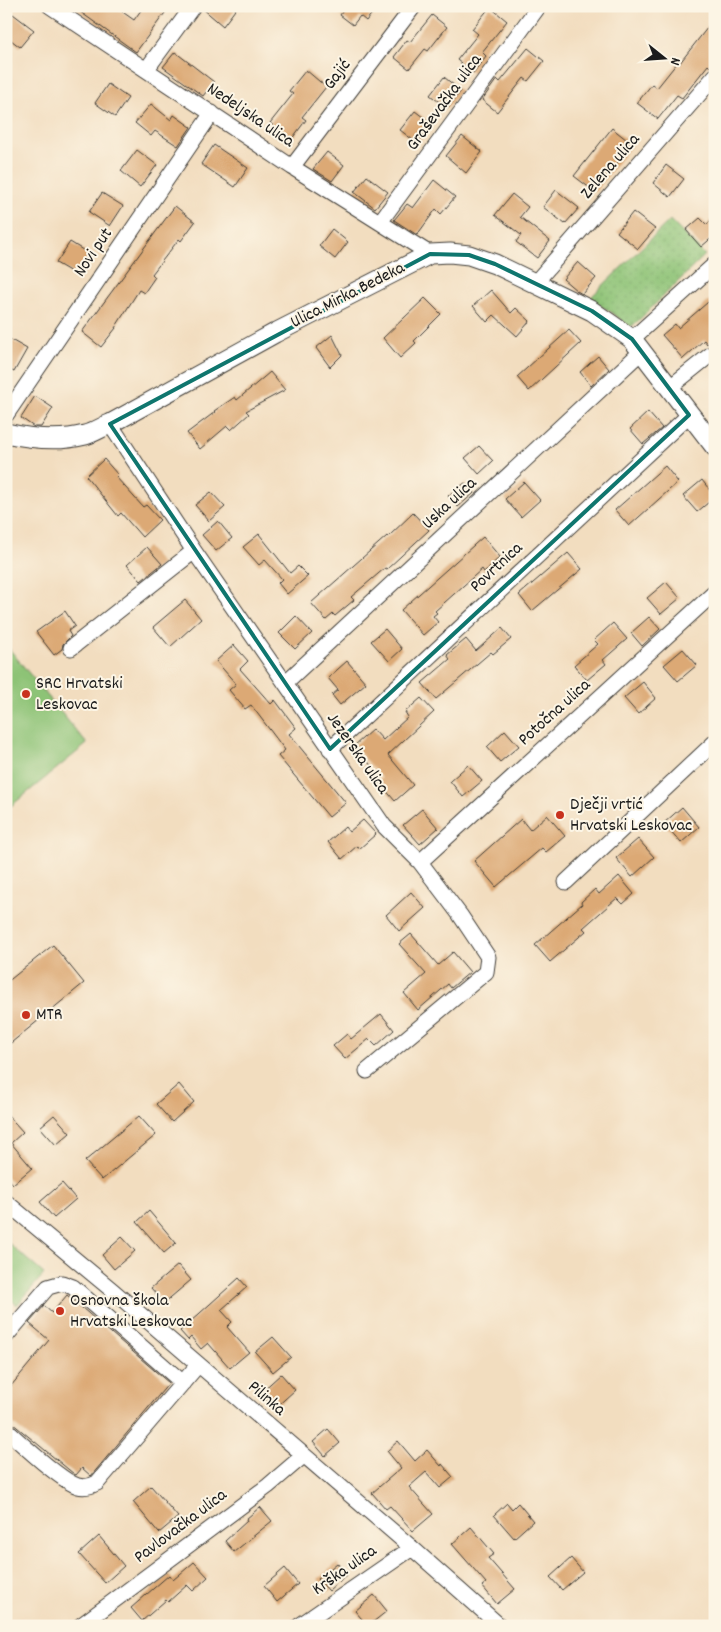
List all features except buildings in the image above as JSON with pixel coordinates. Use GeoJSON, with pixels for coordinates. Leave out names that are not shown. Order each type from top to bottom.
{"type":"FeatureCollection","features":[{"type":"Feature","properties":{"kind":"main road","name":"Ulica Mirka Bedeka"},"geometry":{"type":"LineString","coordinates":[[6,433],[34,439],[66,439],[86,435],[430,254],[450,253],[470,255],[495,264],[592,311],[636,345],[715,447]]}},
{"type":"Feature","properties":{"kind":"street","name":"Nedeljska ulica"},"geometry":{"type":"LineString","coordinates":[[50,6],[292,167],[430,254]]}},
{"type":"Feature","properties":{"kind":"street"},"geometry":{"type":"LineString","coordinates":[[146,70],[193,6]]}},
{"type":"Feature","properties":{"kind":"street","name":"Gajić"},"geometry":{"type":"LineString","coordinates":[[292,167],[414,6]]}},
{"type":"Feature","properties":{"kind":"street","name":"Graševačka ulica"},"geometry":{"type":"LineString","coordinates":[[380,222],[539,6]]}},
{"type":"Feature","properties":{"kind":"street","name":"Zelena ulica"},"geometry":{"type":"LineString","coordinates":[[536,283],[715,76]]}},
{"type":"Feature","properties":{"kind":"street","name":"Novi put"},"geometry":{"type":"LineString","coordinates":[[6,415],[212,113]]}},
{"type":"Feature","properties":{"kind":"street","name":"Uska ulica"},"geometry":{"type":"LineString","coordinates":[[285,683],[636,345],[715,264]]}},
{"type":"Feature","properties":{"kind":"street"},"geometry":{"type":"LineString","coordinates":[[669,388],[715,351]]}},
{"type":"Feature","properties":{"kind":"street","name":"Povrtnica"},"geometry":{"type":"LineString","coordinates":[[330,749],[689,415]]}},
{"type":"Feature","properties":{"kind":"street","name":"Jezerska ulica"},"geometry":{"type":"LineString","coordinates":[[110,424],[194,551],[384,826],[420,862],[488,957],[486,972],[367,1071]]}},
{"type":"Feature","properties":{"kind":"street"},"geometry":{"type":"LineString","coordinates":[[71,648],[194,551]]}},
{"type":"Feature","properties":{"kind":"street","name":"Potočna ulica"},"geometry":{"type":"LineString","coordinates":[[420,862],[715,592]]}},
{"type":"Feature","properties":{"kind":"street"},"geometry":{"type":"LineString","coordinates":[[566,882],[715,742]]}},
{"type":"Feature","properties":{"kind":"street","name":"Pilinka"},"geometry":{"type":"LineString","coordinates":[[6,1202],[412,1548],[500,1626]]}},
{"type":"Feature","properties":{"kind":"street"},"geometry":{"type":"LineString","coordinates":[[6,1336],[48,1287],[62,1283],[73,1288],[183,1382]]}},
{"type":"Feature","properties":{"kind":"street"},"geometry":{"type":"LineString","coordinates":[[6,1430],[63,1478],[77,1486],[88,1487],[97,1483],[198,1365]]}},
{"type":"Feature","properties":{"kind":"street","name":"Pavlovačka ulica"},"geometry":{"type":"LineString","coordinates":[[80,1626],[268,1486],[303,1456]]}},
{"type":"Feature","properties":{"kind":"street","name":"Krška ulica"},"geometry":{"type":"LineString","coordinates":[[299,1626],[412,1548]]}},
{"type":"Feature","properties":{"kind":"highlighted area"},"geometry":{"type":"Polygon","coordinates":[[[430,254],[469,255],[495,264],[592,311],[632,339],[689,415],[330,749],[110,424],[430,254]]]}},
{"type":"Feature","properties":{"kind":"green space"},"geometry":{"type":"Polygon","coordinates":[[[670,220],[705,255],[630,327],[611,312],[589,299],[670,220]]]}},
{"type":"Feature","properties":{"kind":"green space","name":"SRC Hrvatski Leskovac"},"geometry":{"type":"Polygon","coordinates":[[[6,645],[87,744],[6,810],[6,645]]]}},
{"type":"Feature","properties":{"kind":"green space"},"geometry":{"type":"Polygon","coordinates":[[[6,1241],[44,1274],[17,1305],[6,1296],[6,1241]]]}},
{"type":"Feature","properties":{"kind":"place","name":"SRC Hrvatski Leskovac"},"geometry":{"type":"Point","coordinates":[26,694]}},
{"type":"Feature","properties":{"kind":"place","name":"Dječji vrtić Hrvatski Leskovac"},"geometry":{"type":"Point","coordinates":[560,815]}},
{"type":"Feature","properties":{"kind":"place","name":"MTR"},"geometry":{"type":"Point","coordinates":[26,1015]}},
{"type":"Feature","properties":{"kind":"place","name":"Osnovna škola Hrvatski Leskovac"},"geometry":{"type":"Point","coordinates":[60,1311]}}]}
